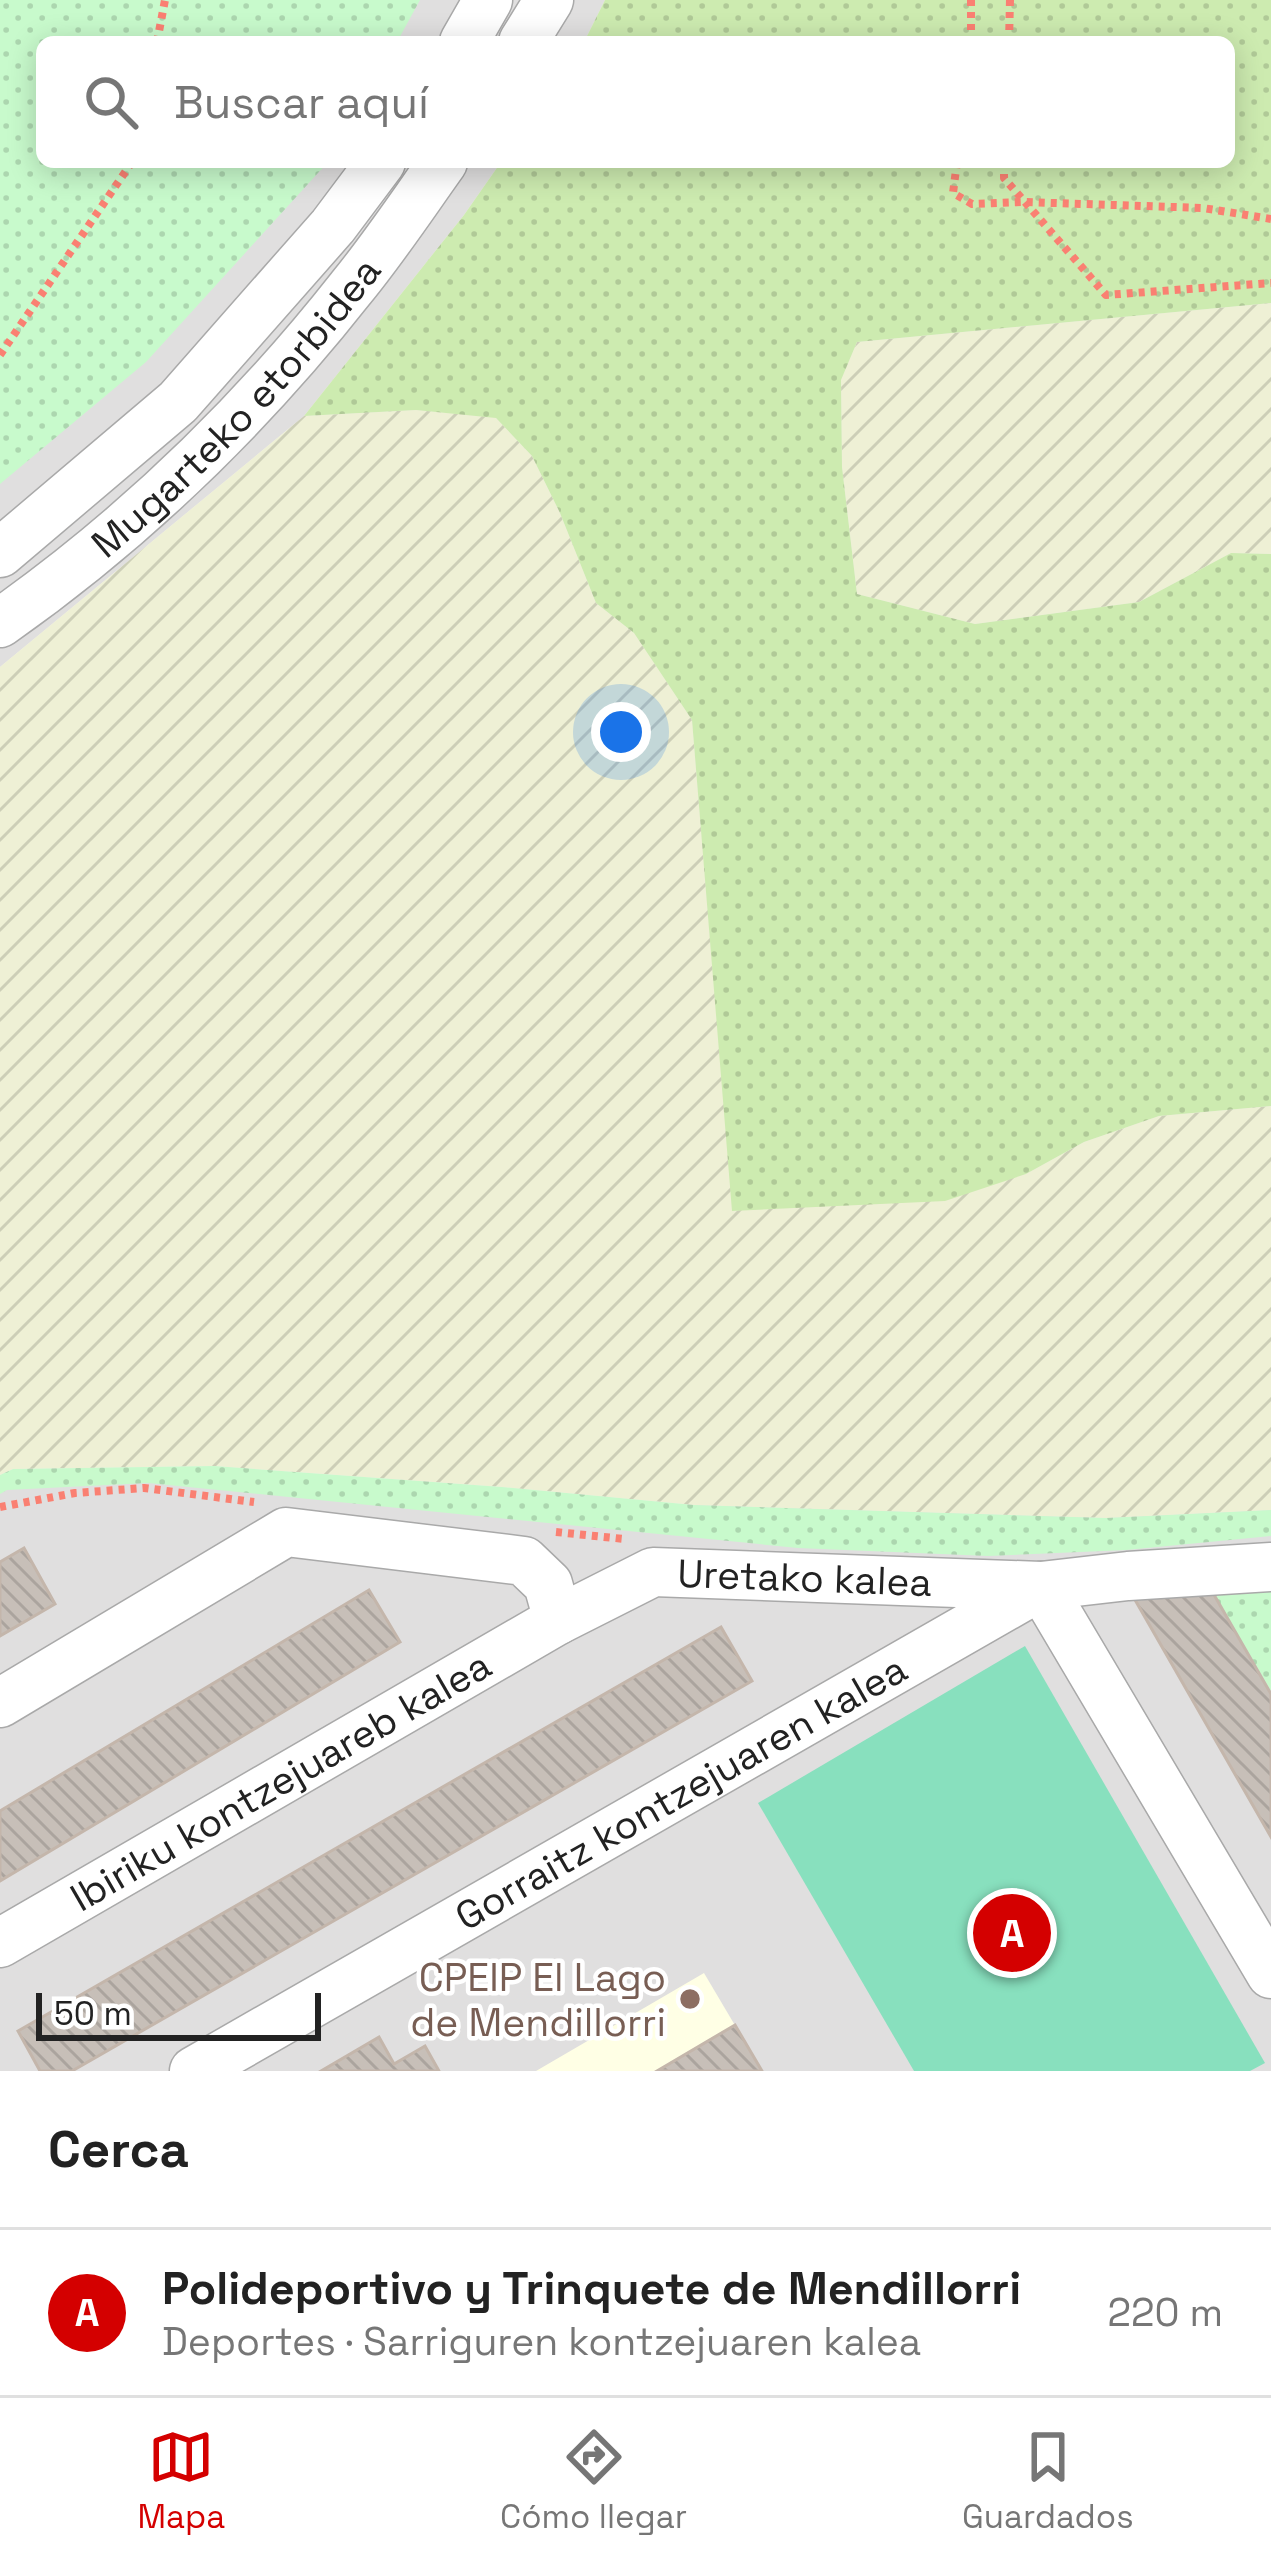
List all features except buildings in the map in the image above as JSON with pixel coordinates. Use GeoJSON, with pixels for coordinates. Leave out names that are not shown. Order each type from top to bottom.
{"type":"FeatureCollection","features":[{"type":"Feature","properties":{"kind":"street"},"geometry":{"type":"LineString","coordinates":[[467,36],[488,0]]}},
{"type":"Feature","properties":{"kind":"street"},"geometry":{"type":"LineString","coordinates":[[527,36],[549,0]]}},
{"type":"Feature","properties":{"kind":"street","name":"Mugarteko etorbidea"},"geometry":{"type":"LineString","coordinates":[[0,553],[178,402],[333,226],[376,168]]}},
{"type":"Feature","properties":{"kind":"street","name":"Mugarteko etorbidea"},"geometry":{"type":"LineString","coordinates":[[0,623],[68,575],[229,429],[351,289],[439,168]]}},
{"type":"Feature","properties":{"kind":"street"},"geometry":{"type":"LineString","coordinates":[[0,1703],[286,1532],[524,1561],[548,1584],[558,1620]]}},
{"type":"Feature","properties":{"kind":"street","name":"Uretako kalea"},"geometry":{"type":"LineString","coordinates":[[558,1620],[653,1572],[1041,1586],[1271,1567]]}},
{"type":"Feature","properties":{"kind":"street"},"geometry":{"type":"LineString","coordinates":[[1041,1586],[1271,1974]]}},
{"type":"Feature","properties":{"kind":"street","name":"Gorraitz kontzejuaren kalea"},"geometry":{"type":"LineString","coordinates":[[194,2071],[1041,1586]]}},
{"type":"Feature","properties":{"kind":"street","name":"Ibiriku kontzejuareb kalea"},"geometry":{"type":"LineString","coordinates":[[0,1943],[558,1620]]}},
{"type":"Feature","properties":{"kind":"path"},"geometry":{"type":"LineString","coordinates":[[158,36],[165,0]]}},
{"type":"Feature","properties":{"kind":"path"},"geometry":{"type":"LineString","coordinates":[[971,0],[971,36]]}},
{"type":"Feature","properties":{"kind":"path"},"geometry":{"type":"LineString","coordinates":[[1009,36],[1010,0]]}},
{"type":"Feature","properties":{"kind":"path"},"geometry":{"type":"LineString","coordinates":[[0,355],[128,168]]}},
{"type":"Feature","properties":{"kind":"path"},"geometry":{"type":"LineString","coordinates":[[956,168],[952,193],[972,204],[1203,208],[1271,219]]}},
{"type":"Feature","properties":{"kind":"path"},"geometry":{"type":"LineString","coordinates":[[1004,168],[1004,178],[1106,295],[1271,283]]}},
{"type":"Feature","properties":{"kind":"path"},"geometry":{"type":"LineString","coordinates":[[0,1507],[75,1493],[144,1488],[271,1504]]}},
{"type":"Feature","properties":{"kind":"shaded area"},"geometry":{"type":"Polygon","coordinates":[[[0,0],[605,0],[587,36],[36,36],[36,168],[497,168],[304,416],[0,667],[0,0]]]}},
{"type":"Feature","properties":{"kind":"shaded area"},"geometry":{"type":"Polygon","coordinates":[[[1271,303],[1271,554],[1231,553],[1139,602],[975,624],[857,594],[842,467],[841,379],[857,342],[1271,303]]]}},
{"type":"Feature","properties":{"kind":"shaded area"},"geometry":{"type":"Polygon","coordinates":[[[416,410],[495,417],[532,456],[596,603],[634,633],[692,720],[733,1211],[1026,1174],[1084,1142],[1159,1116],[1271,1106],[1271,1510],[1106,1518],[694,1505],[214,1466],[13,1469],[0,1475],[0,667],[304,416],[416,410]]]}},
{"type":"Feature","properties":{"kind":"shaded area"},"geometry":{"type":"Polygon","coordinates":[[[0,1475],[1106,1518],[1271,1510],[1271,2071],[0,2071],[0,1475]]]}},
{"type":"Feature","properties":{"kind":"shaded area","name":"CPEIP El Lago de Mendillorri"},"geometry":{"type":"Polygon","coordinates":[[[704,1973],[762,2071],[536,2071],[704,1973]]]}},
{"type":"Feature","properties":{"kind":"green space"},"geometry":{"type":"Polygon","coordinates":[[[0,0],[420,0],[400,36],[36,36],[36,168],[323,168],[146,362],[0,484],[0,0]]]}},
{"type":"Feature","properties":{"kind":"green space"},"geometry":{"type":"Polygon","coordinates":[[[605,0],[1271,0],[1271,303],[857,342],[841,380],[842,467],[857,594],[975,624],[1139,602],[1231,553],[1271,554],[1271,1106],[1159,1116],[1084,1142],[1026,1174],[945,1201],[732,1211],[692,720],[634,633],[596,603],[532,456],[496,418],[416,410],[304,416],[497,168],[1235,168],[1235,36],[587,36],[605,0]]]}},
{"type":"Feature","properties":{"kind":"green space"},"geometry":{"type":"Polygon","coordinates":[[[214,1466],[694,1505],[1106,1518],[1271,1510],[1271,1536],[1126,1550],[988,1556],[798,1548],[148,1483],[0,1494],[0,1475],[13,1469],[214,1466]]]}},
{"type":"Feature","properties":{"kind":"green space"},"geometry":{"type":"Polygon","coordinates":[[[1271,1587],[1271,1691],[1213,1593],[1271,1587]]]}},
{"type":"Feature","properties":{"kind":"green space"},"geometry":{"type":"Polygon","coordinates":[[[1025,1646],[1265,2063],[1250,2071],[914,2071],[758,1803],[1025,1646]]]}},
{"type":"Feature","properties":{"kind":"place","name":"Polideportivo y Trinquete de Mendillorri"},"geometry":{"type":"Point","coordinates":[1012,1933]}},
{"type":"Feature","properties":{"kind":"place","name":"CPEIP El Lago de Mendillorri"},"geometry":{"type":"Point","coordinates":[690,1999]}}]}
